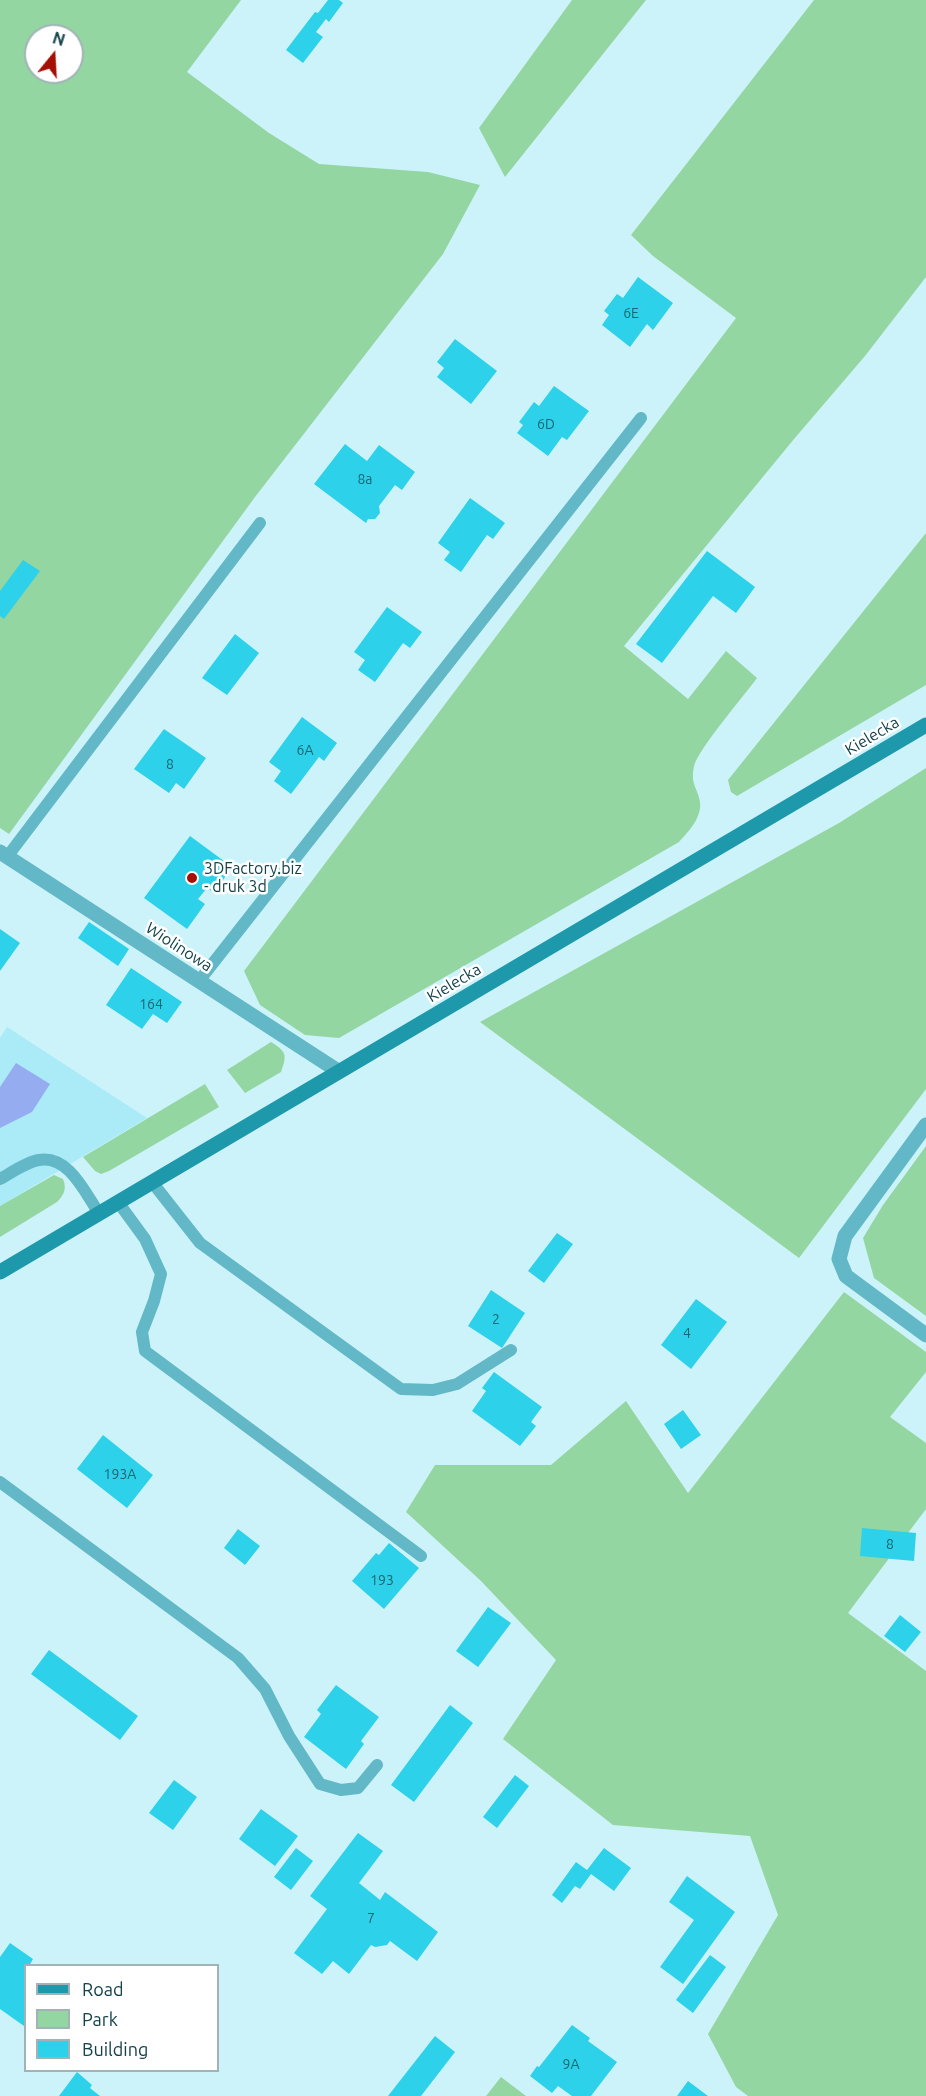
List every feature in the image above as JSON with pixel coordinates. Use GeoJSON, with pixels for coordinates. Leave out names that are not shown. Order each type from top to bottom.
{"type":"FeatureCollection","features":[{"type":"Feature","properties":{"kind":"main road","name":"Kielecka"},"geometry":{"type":"LineString","coordinates":[[0,1272],[926,725]]}},
{"type":"Feature","properties":{"kind":"street","name":"Wiolinowa"},"geometry":{"type":"LineString","coordinates":[[4,855],[338,1071]]}},
{"type":"Feature","properties":{"kind":"street"},"geometry":{"type":"LineString","coordinates":[[926,1125],[844,1236],[839,1259],[846,1276],[926,1335]]}},
{"type":"Feature","properties":{"kind":"lane"},"geometry":{"type":"LineString","coordinates":[[199,981],[641,418]]}},
{"type":"Feature","properties":{"kind":"lane"},"geometry":{"type":"LineString","coordinates":[[4,855],[260,523]]}},
{"type":"Feature","properties":{"kind":"lane"},"geometry":{"type":"LineString","coordinates":[[0,1179],[37,1160],[50,1160],[62,1164],[72,1173],[99,1213]]}},
{"type":"Feature","properties":{"kind":"lane"},"geometry":{"type":"LineString","coordinates":[[152,1182],[200,1243],[401,1389],[433,1390],[457,1384],[511,1350]]}},
{"type":"Feature","properties":{"kind":"lane"},"geometry":{"type":"LineString","coordinates":[[118,1202],[145,1239],[161,1274],[142,1332],[145,1351],[421,1556]]}},
{"type":"Feature","properties":{"kind":"lane"},"geometry":{"type":"LineString","coordinates":[[0,1482],[238,1658],[265,1689],[289,1736],[320,1784],[341,1790],[358,1788],[377,1765]]}},
{"type":"Feature","properties":{"kind":"shaded area"},"geometry":{"type":"Polygon","coordinates":[[[7,1027],[147,1118],[0,1206],[0,1038],[7,1027]]]}},
{"type":"Feature","properties":{"kind":"green space"},"geometry":{"type":"Polygon","coordinates":[[[0,0],[241,0],[187,72],[269,133],[319,164],[428,172],[480,185],[443,254],[255,497],[9,834],[0,828],[0,0]]]}},
{"type":"Feature","properties":{"kind":"green space"},"geometry":{"type":"Polygon","coordinates":[[[572,0],[646,0],[505,177],[479,128],[572,0]]]}},
{"type":"Feature","properties":{"kind":"green space"},"geometry":{"type":"Polygon","coordinates":[[[814,0],[926,0],[926,277],[865,356],[624,646],[688,699],[726,651],[757,678],[713,735],[694,766],[694,782],[700,802],[697,819],[679,842],[339,1038],[305,1035],[260,1005],[244,971],[736,318],[653,256],[631,235],[814,0]]]}},
{"type":"Feature","properties":{"kind":"green space"},"geometry":{"type":"Polygon","coordinates":[[[926,533],[926,685],[737,796],[731,792],[728,780],[926,533]]]}},
{"type":"Feature","properties":{"kind":"green space"},"geometry":{"type":"Polygon","coordinates":[[[926,768],[926,1089],[799,1258],[480,1022],[839,823],[926,768]]]}},
{"type":"Feature","properties":{"kind":"green space"},"geometry":{"type":"Polygon","coordinates":[[[271,1042],[284,1054],[281,1072],[245,1093],[227,1070],[271,1042]]]}},
{"type":"Feature","properties":{"kind":"green space"},"geometry":{"type":"Polygon","coordinates":[[[205,1084],[219,1107],[101,1174],[95,1171],[83,1157],[205,1084]]]}},
{"type":"Feature","properties":{"kind":"green space"},"geometry":{"type":"Polygon","coordinates":[[[926,1146],[926,1316],[874,1278],[863,1238],[883,1205],[926,1146]]]}},
{"type":"Feature","properties":{"kind":"green space"},"geometry":{"type":"Polygon","coordinates":[[[54,1175],[63,1179],[65,1186],[57,1202],[0,1237],[0,1206],[54,1175]]]}},
{"type":"Feature","properties":{"kind":"green space"},"geometry":{"type":"Polygon","coordinates":[[[844,1292],[926,1352],[926,1372],[890,1417],[926,1443],[926,1509],[848,1613],[926,1671],[926,2096],[748,2096],[736,2087],[708,2034],[778,1915],[750,1836],[613,1825],[503,1739],[556,1660],[481,1581],[406,1512],[435,1465],[551,1465],[626,1401],[688,1493],[844,1292]]]}},
{"type":"Feature","properties":{"kind":"green space"},"geometry":{"type":"Polygon","coordinates":[[[501,2077],[526,2096],[486,2096],[501,2077]]]}},
{"type":"Feature","properties":{"kind":"water"},"geometry":{"type":"Polygon","coordinates":[[[16,1063],[50,1084],[32,1112],[0,1128],[0,1087],[16,1063]]]}},
{"type":"Feature","properties":{"kind":"building"},"geometry":{"type":"Polygon","coordinates":[[[328,0],[339,0],[343,3],[329,22],[326,19],[316,32],[323,37],[303,63],[286,50],[315,12],[318,13],[328,0]]]}},
{"type":"Feature","properties":{"kind":"building"},"geometry":{"type":"Polygon","coordinates":[[[638,277],[673,303],[653,330],[647,324],[630,347],[602,325],[609,315],[604,311],[617,294],[623,298],[638,277]]]}},
{"type":"Feature","properties":{"kind":"building"},"geometry":{"type":"Polygon","coordinates":[[[455,339],[497,371],[471,404],[437,377],[444,368],[437,362],[455,339]]]}},
{"type":"Feature","properties":{"kind":"building"},"geometry":{"type":"Polygon","coordinates":[[[554,386],[589,411],[567,440],[562,437],[548,456],[517,433],[523,425],[519,422],[534,402],[539,406],[554,386]]]}},
{"type":"Feature","properties":{"kind":"building"},"geometry":{"type":"Polygon","coordinates":[[[345,444],[367,461],[379,445],[415,472],[402,490],[395,485],[379,506],[380,513],[375,519],[368,519],[366,523],[314,484],[345,444]]]}},
{"type":"Feature","properties":{"kind":"building"},"geometry":{"type":"Polygon","coordinates":[[[470,498],[505,523],[493,539],[487,535],[461,572],[444,560],[450,552],[438,543],[470,498]]]}},
{"type":"Feature","properties":{"kind":"building"},"geometry":{"type":"Polygon","coordinates":[[[707,551],[755,587],[736,613],[713,596],[662,663],[636,644],[707,551]]]}},
{"type":"Feature","properties":{"kind":"building"},"geometry":{"type":"Polygon","coordinates":[[[23,560],[40,571],[4,619],[0,616],[0,591],[23,560]]]}},
{"type":"Feature","properties":{"kind":"building"},"geometry":{"type":"Polygon","coordinates":[[[387,607],[422,632],[410,648],[403,643],[375,682],[358,670],[365,660],[354,652],[387,607]]]}},
{"type":"Feature","properties":{"kind":"building"},"geometry":{"type":"Polygon","coordinates":[[[235,634],[259,653],[227,695],[202,678],[235,634]]]}},
{"type":"Feature","properties":{"kind":"building"},"geometry":{"type":"Polygon","coordinates":[[[302,717],[337,743],[324,761],[319,757],[291,794],[274,781],[281,771],[269,762],[302,717]]]}},
{"type":"Feature","properties":{"kind":"building"},"geometry":{"type":"Polygon","coordinates":[[[164,729],[206,758],[184,789],[176,783],[169,793],[134,769],[164,729]]]}},
{"type":"Feature","properties":{"kind":"building","name":"3DFactory.biz - druk 3d"},"geometry":{"type":"Polygon","coordinates":[[[190,836],[232,867],[214,893],[207,888],[198,899],[205,904],[187,929],[144,898],[190,836]]]}},
{"type":"Feature","properties":{"kind":"building"},"geometry":{"type":"Polygon","coordinates":[[[89,922],[129,949],[118,966],[78,938],[89,922]]]}},
{"type":"Feature","properties":{"kind":"building"},"geometry":{"type":"Polygon","coordinates":[[[0,929],[20,943],[0,971],[0,929]]]}},
{"type":"Feature","properties":{"kind":"building"},"geometry":{"type":"Polygon","coordinates":[[[131,968],[182,1002],[167,1023],[153,1014],[142,1029],[106,1005],[131,968]]]}},
{"type":"Feature","properties":{"kind":"building"},"geometry":{"type":"Polygon","coordinates":[[[557,1233],[573,1244],[544,1283],[528,1271],[557,1233]]]}},
{"type":"Feature","properties":{"kind":"building"},"geometry":{"type":"Polygon","coordinates":[[[491,1290],[525,1313],[502,1348],[468,1326],[491,1290]]]}},
{"type":"Feature","properties":{"kind":"building"},"geometry":{"type":"Polygon","coordinates":[[[696,1299],[727,1322],[691,1369],[661,1345],[696,1299]]]}},
{"type":"Feature","properties":{"kind":"building"},"geometry":{"type":"Polygon","coordinates":[[[494,1372],[542,1407],[531,1422],[536,1426],[520,1446],[472,1411],[486,1391],[482,1388],[494,1372]]]}},
{"type":"Feature","properties":{"kind":"building"},"geometry":{"type":"Polygon","coordinates":[[[683,1410],[701,1435],[681,1449],[664,1424],[683,1410]]]}},
{"type":"Feature","properties":{"kind":"building"},"geometry":{"type":"Polygon","coordinates":[[[103,1435],[153,1475],[127,1508],[77,1469],[103,1435]]]}},
{"type":"Feature","properties":{"kind":"building"},"geometry":{"type":"Polygon","coordinates":[[[862,1528],[916,1533],[914,1561],[860,1556],[862,1528]]]}},
{"type":"Feature","properties":{"kind":"building"},"geometry":{"type":"Polygon","coordinates":[[[238,1529],[260,1546],[245,1565],[224,1548],[238,1529]]]}},
{"type":"Feature","properties":{"kind":"building"},"geometry":{"type":"Polygon","coordinates":[[[389,1543],[419,1568],[384,1609],[352,1581],[376,1553],[379,1555],[389,1543]]]}},
{"type":"Feature","properties":{"kind":"building"},"geometry":{"type":"Polygon","coordinates":[[[488,1607],[511,1623],[478,1667],[456,1651],[488,1607]]]}},
{"type":"Feature","properties":{"kind":"building"},"geometry":{"type":"Polygon","coordinates":[[[900,1615],[921,1632],[905,1652],[884,1636],[900,1615]]]}},
{"type":"Feature","properties":{"kind":"building"},"geometry":{"type":"Polygon","coordinates":[[[49,1650],[138,1716],[120,1740],[31,1674],[49,1650]]]}},
{"type":"Feature","properties":{"kind":"building"},"geometry":{"type":"Polygon","coordinates":[[[336,1685],[379,1717],[361,1741],[364,1744],[346,1769],[304,1737],[321,1714],[317,1710],[336,1685]]]}},
{"type":"Feature","properties":{"kind":"building"},"geometry":{"type":"Polygon","coordinates":[[[450,1705],[473,1723],[414,1802],[391,1785],[450,1705]]]}},
{"type":"Feature","properties":{"kind":"building"},"geometry":{"type":"Polygon","coordinates":[[[515,1775],[529,1786],[497,1828],[483,1817],[515,1775]]]}},
{"type":"Feature","properties":{"kind":"building"},"geometry":{"type":"Polygon","coordinates":[[[174,1780],[197,1797],[173,1830],[149,1813],[174,1780]]]}},
{"type":"Feature","properties":{"kind":"building"},"geometry":{"type":"Polygon","coordinates":[[[261,1809],[298,1836],[275,1866],[239,1839],[261,1809]]]}},
{"type":"Feature","properties":{"kind":"building"},"geometry":{"type":"Polygon","coordinates":[[[358,1833],[383,1851],[359,1883],[380,1900],[385,1892],[438,1932],[417,1961],[390,1941],[387,1945],[375,1947],[371,1945],[349,1974],[333,1961],[322,1974],[294,1953],[327,1909],[310,1896],[358,1833]]]}},
{"type":"Feature","properties":{"kind":"building"},"geometry":{"type":"Polygon","coordinates":[[[296,1848],[313,1861],[291,1890],[274,1877],[296,1848]]]}},
{"type":"Feature","properties":{"kind":"building"},"geometry":{"type":"Polygon","coordinates":[[[604,1848],[631,1868],[614,1891],[591,1874],[580,1889],[575,1886],[562,1903],[552,1895],[576,1862],[587,1870],[604,1848]]]}},
{"type":"Feature","properties":{"kind":"building"},"geometry":{"type":"Polygon","coordinates":[[[687,1876],[735,1912],[683,1984],[660,1967],[694,1920],[669,1902],[687,1876]]]}},
{"type":"Feature","properties":{"kind":"building"},"geometry":{"type":"Polygon","coordinates":[[[10,1943],[33,1959],[30,1964],[24,1964],[24,2026],[0,2009],[0,1957],[10,1943]]]}},
{"type":"Feature","properties":{"kind":"building"},"geometry":{"type":"Polygon","coordinates":[[[710,1955],[726,1967],[693,2013],[676,2000],[710,1955]]]}},
{"type":"Feature","properties":{"kind":"building"},"geometry":{"type":"Polygon","coordinates":[[[572,2025],[590,2038],[588,2041],[617,2062],[591,2096],[572,2096],[558,2086],[552,2093],[530,2076],[572,2025]]]}},
{"type":"Feature","properties":{"kind":"building"},"geometry":{"type":"Polygon","coordinates":[[[435,2036],[455,2052],[421,2096],[388,2096],[435,2036]]]}},
{"type":"Feature","properties":{"kind":"building"},"geometry":{"type":"Polygon","coordinates":[[[77,2072],[92,2085],[90,2088],[100,2096],[59,2096],[77,2072]]]}},
{"type":"Feature","properties":{"kind":"building"},"geometry":{"type":"Polygon","coordinates":[[[688,2081],[708,2096],[677,2096],[688,2081]]]}},
{"type":"Feature","properties":{"kind":"place","name":"3DFactory.biz - druk 3d"},"geometry":{"type":"Point","coordinates":[192,878]}}]}
